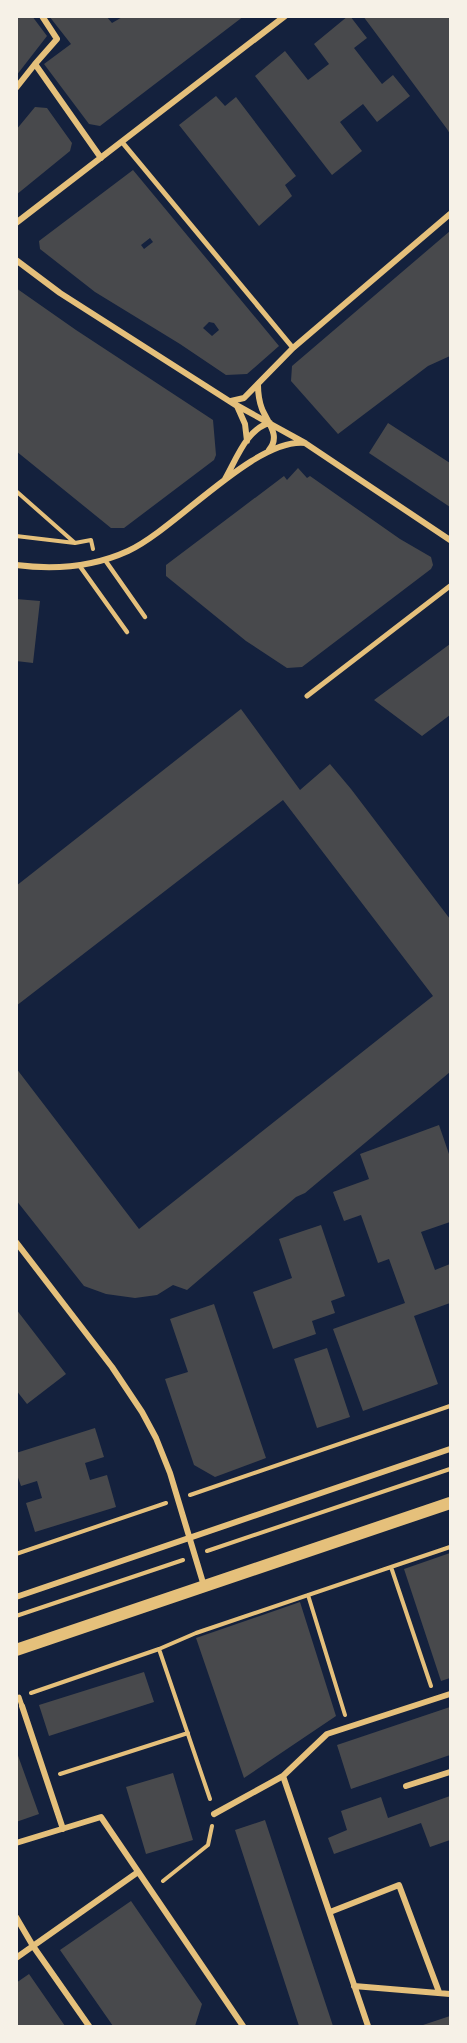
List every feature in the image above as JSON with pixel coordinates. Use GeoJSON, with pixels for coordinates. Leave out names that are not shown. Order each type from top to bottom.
{"type":"FeatureCollection","features":[{"type":"Feature","properties":{"kind":"main road"},"geometry":{"type":"LineString","coordinates":[[16,1650],[450,1503]]}},
{"type":"Feature","properties":{"kind":"street"},"geometry":{"type":"LineString","coordinates":[[16,88],[57,39],[42,16]]}},
{"type":"Feature","properties":{"kind":"street"},"geometry":{"type":"LineString","coordinates":[[16,223],[276,19],[285,16]]}},
{"type":"Feature","properties":{"kind":"street"},"geometry":{"type":"LineString","coordinates":[[35,64],[101,158]]}},
{"type":"Feature","properties":{"kind":"street"},"geometry":{"type":"LineString","coordinates":[[122,142],[293,348]]}},
{"type":"Feature","properties":{"kind":"street"},"geometry":{"type":"LineString","coordinates":[[227,400],[241,400],[293,348],[450,214]]}},
{"type":"Feature","properties":{"kind":"street"},"geometry":{"type":"LineString","coordinates":[[16,260],[60,293],[227,400],[305,443],[450,540]]}},
{"type":"Feature","properties":{"kind":"street"},"geometry":{"type":"LineString","coordinates":[[258,384],[260,403],[275,439],[267,453]]}},
{"type":"Feature","properties":{"kind":"street"},"geometry":{"type":"LineString","coordinates":[[237,406],[243,415],[247,429],[247,441]]}},
{"type":"Feature","properties":{"kind":"street"},"geometry":{"type":"LineString","coordinates":[[223,482],[256,429],[270,423]]}},
{"type":"Feature","properties":{"kind":"street"},"geometry":{"type":"LineString","coordinates":[[16,565],[45,568],[79,565],[105,560],[129,550],[267,453],[284,444],[305,443]]}},
{"type":"Feature","properties":{"kind":"street"},"geometry":{"type":"LineString","coordinates":[[307,696],[450,586]]}},
{"type":"Feature","properties":{"kind":"street"},"geometry":{"type":"LineString","coordinates":[[16,1242],[112,1367],[142,1412],[156,1438],[205,1586]]}},
{"type":"Feature","properties":{"kind":"street"},"geometry":{"type":"LineString","coordinates":[[16,1597],[450,1449]]}},
{"type":"Feature","properties":{"kind":"street"},"geometry":{"type":"LineString","coordinates":[[214,1814],[283,1776],[327,1734],[450,1694]]}},
{"type":"Feature","properties":{"kind":"street"},"geometry":{"type":"LineString","coordinates":[[19,1697],[63,1829]]}},
{"type":"Feature","properties":{"kind":"street"},"geometry":{"type":"LineString","coordinates":[[406,1786],[450,1772]]}},
{"type":"Feature","properties":{"kind":"street"},"geometry":{"type":"LineString","coordinates":[[283,1776],[368,2026]]}},
{"type":"Feature","properties":{"kind":"street"},"geometry":{"type":"LineString","coordinates":[[16,1843],[101,1817],[243,2026]]}},
{"type":"Feature","properties":{"kind":"street"},"geometry":{"type":"LineString","coordinates":[[16,1958],[138,1872]]}},
{"type":"Feature","properties":{"kind":"street"},"geometry":{"type":"LineString","coordinates":[[330,1912],[399,1886],[439,1992]]}},
{"type":"Feature","properties":{"kind":"street"},"geometry":{"type":"LineString","coordinates":[[16,1917],[33,1946],[89,2026]]}},
{"type":"Feature","properties":{"kind":"street"},"geometry":{"type":"LineString","coordinates":[[354,1986],[450,1994]]}},
{"type":"Feature","properties":{"kind":"lane"},"geometry":{"type":"LineString","coordinates":[[105,560],[145,617]]}},
{"type":"Feature","properties":{"kind":"lane"},"geometry":{"type":"LineString","coordinates":[[79,565],[127,632]]}},
{"type":"Feature","properties":{"kind":"path"},"geometry":{"type":"LineString","coordinates":[[16,491],[75,543]]}},
{"type":"Feature","properties":{"kind":"path"},"geometry":{"type":"LineString","coordinates":[[16,537],[75,543],[91,540],[96,562]]}},
{"type":"Feature","properties":{"kind":"path"},"geometry":{"type":"LineString","coordinates":[[16,1554],[450,1406]]}},
{"type":"Feature","properties":{"kind":"path"},"geometry":{"type":"LineString","coordinates":[[16,1616],[450,1468]]}},
{"type":"Feature","properties":{"kind":"path"},"geometry":{"type":"LineString","coordinates":[[19,1697],[159,1649],[196,1633],[450,1547]]}},
{"type":"Feature","properties":{"kind":"path"},"geometry":{"type":"LineString","coordinates":[[391,1568],[435,1699]]}},
{"type":"Feature","properties":{"kind":"path"},"geometry":{"type":"LineString","coordinates":[[308,1595],[349,1727]]}},
{"type":"Feature","properties":{"kind":"path"},"geometry":{"type":"LineString","coordinates":[[150,1891],[208,1845],[214,1814],[159,1649]]}},
{"type":"Feature","properties":{"kind":"path"},"geometry":{"type":"LineString","coordinates":[[46,1778],[188,1733]]}},
{"type":"Feature","properties":{"kind":"building"},"geometry":{"type":"Polygon","coordinates":[[[16,16],[32,16],[47,36],[16,76],[16,16]]]}},
{"type":"Feature","properties":{"kind":"building"},"geometry":{"type":"Polygon","coordinates":[[[49,16],[106,16],[112,23],[124,16],[244,16],[100,126],[89,124],[44,64],[71,44],[49,16]]]}},
{"type":"Feature","properties":{"kind":"building"},"geometry":{"type":"Polygon","coordinates":[[[348,16],[367,38],[354,48],[382,84],[393,75],[410,96],[377,122],[363,104],[340,122],[362,151],[332,175],[255,76],[285,51],[308,80],[329,64],[314,44],[348,16]]]}},
{"type":"Feature","properties":{"kind":"building"},"geometry":{"type":"Polygon","coordinates":[[[363,16],[450,16],[450,134],[447,129],[363,16]]]}},
{"type":"Feature","properties":{"kind":"building"},"geometry":{"type":"Polygon","coordinates":[[[216,96],[225,106],[236,97],[296,176],[285,185],[292,196],[259,226],[179,125],[216,96]]]}},
{"type":"Feature","properties":{"kind":"building"},"geometry":{"type":"Polygon","coordinates":[[[35,107],[47,108],[72,143],[70,151],[16,195],[16,130],[35,107]]]}},
{"type":"Feature","properties":{"kind":"building"},"geometry":{"type":"Polygon","coordinates":[[[133,170],[279,346],[247,374],[226,375],[95,292],[40,249],[39,241],[133,170]],[[150,238],[141,245],[144,249],[153,242],[150,238]],[[209,322],[203,328],[212,336],[219,330],[214,323],[209,322]]]}},
{"type":"Feature","properties":{"kind":"building"},"geometry":{"type":"Polygon","coordinates":[[[450,231],[450,356],[428,366],[338,434],[291,381],[292,366],[450,231]]]}},
{"type":"Feature","properties":{"kind":"building"},"geometry":{"type":"Polygon","coordinates":[[[16,288],[213,420],[216,455],[214,460],[124,528],[111,528],[16,451],[16,288]]]}},
{"type":"Feature","properties":{"kind":"building"},"geometry":{"type":"Polygon","coordinates":[[[388,423],[450,463],[450,507],[369,453],[388,423]]]}},
{"type":"Feature","properties":{"kind":"building"},"geometry":{"type":"Polygon","coordinates":[[[298,468],[307,478],[310,476],[400,539],[431,557],[433,565],[431,569],[302,667],[287,668],[246,641],[166,576],[166,565],[284,476],[287,480],[298,468]]]}},
{"type":"Feature","properties":{"kind":"building"},"geometry":{"type":"Polygon","coordinates":[[[16,599],[40,601],[33,663],[16,661],[16,599]]]}},
{"type":"Feature","properties":{"kind":"building"},"geometry":{"type":"Polygon","coordinates":[[[450,644],[450,715],[422,736],[374,700],[450,644]]]}},
{"type":"Feature","properties":{"kind":"building"},"geometry":{"type":"Polygon","coordinates":[[[241,709],[300,790],[330,764],[450,919],[450,1072],[305,1193],[296,1197],[187,1290],[173,1285],[157,1295],[135,1298],[106,1294],[84,1286],[16,1200],[16,1068],[139,1229],[433,996],[283,800],[16,1006],[16,886],[241,709]]]}},
{"type":"Feature","properties":{"kind":"building"},"geometry":{"type":"Polygon","coordinates":[[[439,1125],[450,1157],[450,1222],[421,1232],[435,1270],[450,1264],[450,1303],[414,1316],[438,1384],[363,1411],[333,1329],[405,1303],[389,1259],[378,1263],[361,1215],[344,1221],[333,1192],[369,1179],[360,1154],[439,1125]]]}},
{"type":"Feature","properties":{"kind":"building"},"geometry":{"type":"Polygon","coordinates":[[[321,1225],[345,1296],[331,1301],[335,1313],[312,1321],[316,1334],[273,1349],[253,1292],[292,1278],[279,1239],[321,1225]]]}},
{"type":"Feature","properties":{"kind":"building"},"geometry":{"type":"Polygon","coordinates":[[[214,1304],[266,1458],[215,1477],[194,1465],[165,1379],[188,1372],[170,1319],[214,1304]]]}},
{"type":"Feature","properties":{"kind":"building"},"geometry":{"type":"Polygon","coordinates":[[[16,1309],[66,1374],[27,1404],[16,1390],[16,1309]]]}},
{"type":"Feature","properties":{"kind":"building"},"geometry":{"type":"Polygon","coordinates":[[[327,1348],[350,1417],[317,1428],[294,1359],[327,1348]]]}},
{"type":"Feature","properties":{"kind":"building"},"geometry":{"type":"Polygon","coordinates":[[[95,1428],[104,1457],[85,1463],[90,1480],[107,1475],[116,1507],[35,1532],[26,1503],[42,1498],[37,1481],[21,1486],[16,1472],[16,1453],[95,1428]]]}},
{"type":"Feature","properties":{"kind":"building"},"geometry":{"type":"Polygon","coordinates":[[[450,1553],[450,1678],[441,1681],[404,1569],[450,1553]]]}},
{"type":"Feature","properties":{"kind":"building"},"geometry":{"type":"Polygon","coordinates":[[[300,1602],[336,1716],[244,1778],[196,1638],[300,1602]]]}},
{"type":"Feature","properties":{"kind":"building"},"geometry":{"type":"Polygon","coordinates":[[[144,1672],[154,1702],[49,1736],[39,1705],[144,1672]]]}},
{"type":"Feature","properties":{"kind":"building"},"geometry":{"type":"Polygon","coordinates":[[[450,1707],[450,1755],[351,1789],[337,1745],[450,1707]]]}},
{"type":"Feature","properties":{"kind":"building"},"geometry":{"type":"Polygon","coordinates":[[[16,1750],[39,1814],[16,1822],[16,1750]]]}},
{"type":"Feature","properties":{"kind":"building"},"geometry":{"type":"Polygon","coordinates":[[[173,1773],[193,1840],[146,1854],[126,1787],[173,1773]]]}},
{"type":"Feature","properties":{"kind":"building"},"geometry":{"type":"Polygon","coordinates":[[[450,1796],[450,1840],[430,1847],[421,1823],[334,1854],[328,1838],[347,1830],[341,1811],[381,1797],[388,1818],[450,1796]]]}},
{"type":"Feature","properties":{"kind":"building"},"geometry":{"type":"Polygon","coordinates":[[[265,1820],[333,2026],[299,2026],[235,1830],[265,1820]]]}},
{"type":"Feature","properties":{"kind":"building"},"geometry":{"type":"Polygon","coordinates":[[[131,1901],[202,2004],[195,2026],[113,2026],[60,1950],[131,1901]]]}},
{"type":"Feature","properties":{"kind":"building"},"geometry":{"type":"Polygon","coordinates":[[[29,1974],[65,2026],[16,2026],[16,1983],[29,1974]]]}},
{"type":"Feature","properties":{"kind":"building"},"geometry":{"type":"Polygon","coordinates":[[[450,2016],[450,2026],[420,2026],[450,2016]]]}}]}
